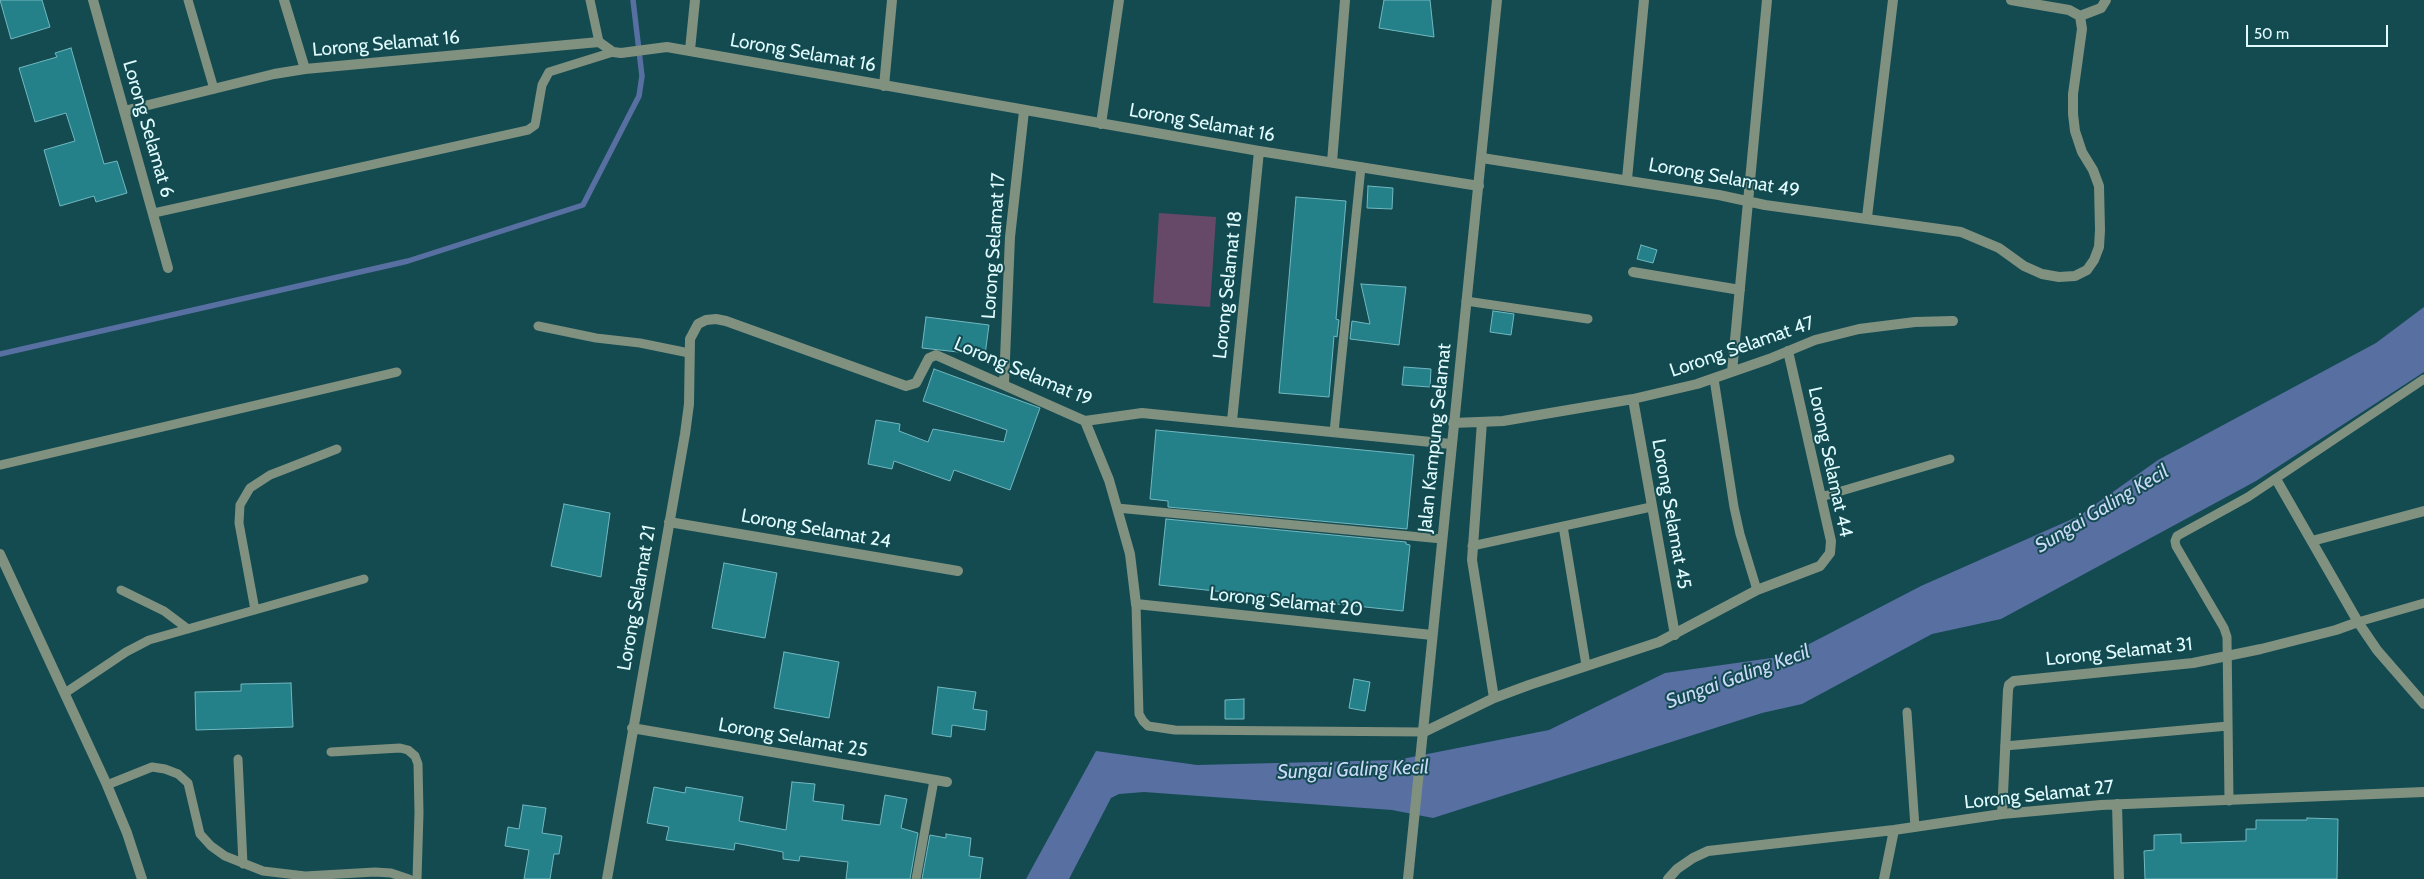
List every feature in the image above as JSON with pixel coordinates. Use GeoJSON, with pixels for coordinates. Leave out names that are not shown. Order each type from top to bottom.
{"type":"FeatureCollection","features":[{"type":"Feature","properties":{"kind":"street","name":"Lorong Selamat 6"},"geometry":{"type":"LineString","coordinates":[[93,0],[168,268]]}},
{"type":"Feature","properties":{"kind":"street"},"geometry":{"type":"LineString","coordinates":[[284,0],[305,69]]}},
{"type":"Feature","properties":{"kind":"street"},"geometry":{"type":"LineString","coordinates":[[690,50],[695,0]]}},
{"type":"Feature","properties":{"kind":"street"},"geometry":{"type":"LineString","coordinates":[[884,86],[892,0]]}},
{"type":"Feature","properties":{"kind":"street"},"geometry":{"type":"LineString","coordinates":[[1101,124],[1119,0]]}},
{"type":"Feature","properties":{"kind":"street"},"geometry":{"type":"LineString","coordinates":[[1332,162],[1345,0]]}},
{"type":"Feature","properties":{"kind":"street","name":"Jalan Kampung Selamat"},"geometry":{"type":"LineString","coordinates":[[1408,879],[1497,0]]}},
{"type":"Feature","properties":{"kind":"street"},"geometry":{"type":"LineString","coordinates":[[1627,179],[1644,0]]}},
{"type":"Feature","properties":{"kind":"street"},"geometry":{"type":"LineString","coordinates":[[1732,372],[1767,0]]}},
{"type":"Feature","properties":{"kind":"street"},"geometry":{"type":"LineString","coordinates":[[1867,217],[1893,0]]}},
{"type":"Feature","properties":{"kind":"street"},"geometry":{"type":"LineString","coordinates":[[2011,0],[2069,10],[2080,16],[2101,8],[2106,0]]}},
{"type":"Feature","properties":{"kind":"street","name":"Lorong Selamat 49"},"geometry":{"type":"LineString","coordinates":[[1482,158],[1627,179],[1749,201],[1961,232],[2000,248],[2024,266],[2042,274],[2059,277],[2075,276],[2087,270],[2094,260],[2099,247],[2101,203],[2099,186],[2093,170],[2082,152],[2075,131],[2073,114],[2073,94],[2082,29],[2080,16]]}},
{"type":"Feature","properties":{"kind":"street","name":"Lorong Selamat 16"},"geometry":{"type":"LineString","coordinates":[[124,111],[214,88],[305,69],[599,42]]}},
{"type":"Feature","properties":{"kind":"street"},"geometry":{"type":"LineString","coordinates":[[599,42],[612,52]]}},
{"type":"Feature","properties":{"kind":"street","name":"Lorong Selamat 16"},"geometry":{"type":"LineString","coordinates":[[612,52],[629,52],[667,47],[690,50],[1024,111],[1479,186]]}},
{"type":"Feature","properties":{"kind":"street","name":"Lorong Selamat 17"},"geometry":{"type":"LineString","coordinates":[[1004,383],[1010,237],[1024,111]]}},
{"type":"Feature","properties":{"kind":"street","name":"Lorong Selamat 18"},"geometry":{"type":"LineString","coordinates":[[1232,422],[1259,151]]}},
{"type":"Feature","properties":{"kind":"street"},"geometry":{"type":"LineString","coordinates":[[1633,272],[1740,290]]}},
{"type":"Feature","properties":{"kind":"street","name":"Lorong Selamat 19"},"geometry":{"type":"LineString","coordinates":[[698,324],[706,320],[726,321],[906,386],[916,383],[929,358],[936,355],[1004,383],[1085,421],[1142,413],[1451,444]]}},
{"type":"Feature","properties":{"kind":"street","name":"Lorong Selamat 47"},"geometry":{"type":"LineString","coordinates":[[1453,423],[1503,421],[1633,399],[1714,379],[1815,340],[1859,329],[1915,322],[1953,321]]}},
{"type":"Feature","properties":{"kind":"street","name":"Lorong Selamat 21"},"geometry":{"type":"LineString","coordinates":[[607,879],[689,404],[690,339],[698,324]]}},
{"type":"Feature","properties":{"kind":"street","name":"Lorong Selamat 44"},"geometry":{"type":"LineString","coordinates":[[1424,732],[1494,698],[1586,665],[1643,649],[1675,635],[1757,590],[1820,566],[1830,554],[1831,541],[1788,351]]}},
{"type":"Feature","properties":{"kind":"street","name":"Lorong Selamat 45"},"geometry":{"type":"LineString","coordinates":[[1633,399],[1675,635]]}},
{"type":"Feature","properties":{"kind":"street"},"geometry":{"type":"LineString","coordinates":[[1085,421],[1109,480],[1118,508],[1130,554],[1136,604]]}},
{"type":"Feature","properties":{"kind":"street"},"geometry":{"type":"LineString","coordinates":[[1482,422],[1472,546],[1474,578],[1494,698]]}},
{"type":"Feature","properties":{"kind":"street"},"geometry":{"type":"LineString","coordinates":[[2276,479],[2358,622],[2377,650],[2424,704]]}},
{"type":"Feature","properties":{"kind":"street"},"geometry":{"type":"LineString","coordinates":[[2312,542],[2424,511]]}},
{"type":"Feature","properties":{"kind":"street","name":"Lorong Selamat 24"},"geometry":{"type":"LineString","coordinates":[[668,522],[958,571]]}},
{"type":"Feature","properties":{"kind":"street"},"geometry":{"type":"LineString","coordinates":[[0,554],[107,785],[127,833],[142,879]]}},
{"type":"Feature","properties":{"kind":"street","name":"Lorong Selamat 20"},"geometry":{"type":"LineString","coordinates":[[1136,604],[1432,635]]}},
{"type":"Feature","properties":{"kind":"street","name":"Lorong Selamat 31"},"geometry":{"type":"LineString","coordinates":[[2002,814],[2008,690],[2009,685],[2014,680],[2193,663],[2327,632],[2358,622]]}},
{"type":"Feature","properties":{"kind":"street","name":"Lorong Selamat 25"},"geometry":{"type":"LineString","coordinates":[[632,728],[947,782]]}},
{"type":"Feature","properties":{"kind":"street","name":"Lorong Selamat 27"},"geometry":{"type":"LineString","coordinates":[[1668,879],[1676,868],[1708,851],[1894,830],[2002,814],[2118,804],[2424,792]]}},
{"type":"Feature","properties":{"kind":"street"},"geometry":{"type":"LineString","coordinates":[[2118,804],[2119,879]]}},
{"type":"Feature","properties":{"kind":"street"},"geometry":{"type":"LineString","coordinates":[[1884,879],[1894,830]]}},
{"type":"Feature","properties":{"kind":"lane"},"geometry":{"type":"LineString","coordinates":[[188,0],[214,88]]}},
{"type":"Feature","properties":{"kind":"lane"},"geometry":{"type":"LineString","coordinates":[[590,0],[599,42]]}},
{"type":"Feature","properties":{"kind":"lane"},"geometry":{"type":"LineString","coordinates":[[154,214],[528,130],[535,125],[542,84],[549,72],[612,52]]}},
{"type":"Feature","properties":{"kind":"lane"},"geometry":{"type":"LineString","coordinates":[[1334,432],[1361,167]]}},
{"type":"Feature","properties":{"kind":"lane"},"geometry":{"type":"LineString","coordinates":[[1466,300],[1588,319]]}},
{"type":"Feature","properties":{"kind":"lane"},"geometry":{"type":"LineString","coordinates":[[538,326],[596,338],[640,343],[689,353]]}},
{"type":"Feature","properties":{"kind":"lane"},"geometry":{"type":"LineString","coordinates":[[0,465],[397,372]]}},
{"type":"Feature","properties":{"kind":"lane"},"geometry":{"type":"LineString","coordinates":[[1714,379],[1734,507],[1757,590]]}},
{"type":"Feature","properties":{"kind":"lane"},"geometry":{"type":"LineString","coordinates":[[2229,800],[2228,656],[2224,628],[2176,546],[2177,536],[2248,497],[2424,379]]}},
{"type":"Feature","properties":{"kind":"lane"},"geometry":{"type":"LineString","coordinates":[[255,610],[239,523],[240,505],[250,488],[270,475],[337,449]]}},
{"type":"Feature","properties":{"kind":"lane"},"geometry":{"type":"LineString","coordinates":[[1821,497],[1950,459]]}},
{"type":"Feature","properties":{"kind":"lane"},"geometry":{"type":"LineString","coordinates":[[1472,546],[1651,507]]}},
{"type":"Feature","properties":{"kind":"lane"},"geometry":{"type":"LineString","coordinates":[[1118,508],[1442,539]]}},
{"type":"Feature","properties":{"kind":"lane"},"geometry":{"type":"LineString","coordinates":[[1563,526],[1586,665]]}},
{"type":"Feature","properties":{"kind":"lane"},"geometry":{"type":"LineString","coordinates":[[65,693],[126,652],[149,640],[364,579]]}},
{"type":"Feature","properties":{"kind":"lane"},"geometry":{"type":"LineString","coordinates":[[121,590],[164,611],[188,629]]}},
{"type":"Feature","properties":{"kind":"lane"},"geometry":{"type":"LineString","coordinates":[[2358,622],[2424,603]]}},
{"type":"Feature","properties":{"kind":"lane"},"geometry":{"type":"LineString","coordinates":[[1136,604],[1139,714],[1142,721],[1148,726],[1175,730],[1424,732]]}},
{"type":"Feature","properties":{"kind":"lane"},"geometry":{"type":"LineString","coordinates":[[1907,712],[1915,827]]}},
{"type":"Feature","properties":{"kind":"lane"},"geometry":{"type":"LineString","coordinates":[[2005,746],[2228,726]]}},
{"type":"Feature","properties":{"kind":"lane"},"geometry":{"type":"LineString","coordinates":[[331,752],[400,748],[408,750],[415,756],[418,764],[419,813],[417,879]]}},
{"type":"Feature","properties":{"kind":"lane"},"geometry":{"type":"LineString","coordinates":[[238,759],[243,864]]}},
{"type":"Feature","properties":{"kind":"lane"},"geometry":{"type":"LineString","coordinates":[[107,785],[152,767],[178,774],[188,782],[200,834],[211,846],[225,856],[263,871],[305,876],[375,872],[391,873],[409,879]]}},
{"type":"Feature","properties":{"kind":"lane"},"geometry":{"type":"LineString","coordinates":[[916,879],[934,780]]}},
{"type":"Feature","properties":{"kind":"shaded area"},"geometry":{"type":"Polygon","coordinates":[[[1159,213],[1216,217],[1210,307],[1153,303],[1159,213]]]}},
{"type":"Feature","properties":{"kind":"water","name":"Sungai Galing Kecil"},"geometry":{"type":"Polygon","coordinates":[[[2424,307],[2424,372],[2256,481],[2001,619],[1932,634],[1802,704],[1762,713],[1433,818],[1392,810],[1144,792],[1119,794],[1111,798],[1069,879],[1026,879],[1096,751],[1197,765],[1397,760],[1549,730],[1665,673],[1786,656],[1921,586],[2079,516],[2158,460],[2376,343],[2424,307]]]}},
{"type":"Feature","properties":{"kind":"building"},"geometry":{"type":"Polygon","coordinates":[[[0,0],[42,0],[50,27],[11,39],[0,0]]]}},
{"type":"Feature","properties":{"kind":"building"},"geometry":{"type":"Polygon","coordinates":[[[1384,0],[1430,0],[1434,37],[1379,28],[1384,0]]]}},
{"type":"Feature","properties":{"kind":"building"},"geometry":{"type":"Polygon","coordinates":[[[71,48],[104,164],[117,161],[127,193],[96,202],[94,196],[60,206],[44,150],[75,141],[66,113],[35,122],[19,68],[57,57],[55,53],[71,48]]]}},
{"type":"Feature","properties":{"kind":"building"},"geometry":{"type":"Polygon","coordinates":[[[1368,186],[1393,188],[1392,209],[1367,208],[1368,186]]]}},
{"type":"Feature","properties":{"kind":"building"},"geometry":{"type":"Polygon","coordinates":[[[1296,197],[1346,201],[1336,319],[1339,320],[1337,337],[1334,336],[1329,397],[1279,393],[1296,197]]]}},
{"type":"Feature","properties":{"kind":"building"},"geometry":{"type":"Polygon","coordinates":[[[1641,245],[1657,250],[1653,263],[1637,259],[1641,245]]]}},
{"type":"Feature","properties":{"kind":"building"},"geometry":{"type":"Polygon","coordinates":[[[1361,284],[1406,287],[1399,345],[1350,339],[1352,321],[1370,324],[1361,284]]]}},
{"type":"Feature","properties":{"kind":"building"},"geometry":{"type":"Polygon","coordinates":[[[1493,311],[1514,314],[1511,335],[1490,332],[1493,311]]]}},
{"type":"Feature","properties":{"kind":"building"},"geometry":{"type":"Polygon","coordinates":[[[926,317],[989,325],[985,355],[922,348],[926,317]]]}},
{"type":"Feature","properties":{"kind":"building"},"geometry":{"type":"Polygon","coordinates":[[[1404,367],[1431,369],[1430,387],[1402,385],[1404,367]]]}},
{"type":"Feature","properties":{"kind":"building"},"geometry":{"type":"Polygon","coordinates":[[[934,369],[1040,408],[1010,490],[954,470],[950,481],[894,461],[892,469],[868,464],[876,420],[900,424],[899,431],[928,442],[933,429],[1004,442],[1007,430],[923,401],[934,369]]]}},
{"type":"Feature","properties":{"kind":"building"},"geometry":{"type":"Polygon","coordinates":[[[1156,430],[1414,455],[1407,529],[1168,507],[1168,501],[1150,499],[1156,430]]]}},
{"type":"Feature","properties":{"kind":"building"},"geometry":{"type":"Polygon","coordinates":[[[564,504],[610,513],[601,577],[551,566],[564,504]]]}},
{"type":"Feature","properties":{"kind":"building"},"geometry":{"type":"Polygon","coordinates":[[[1166,519],[1406,542],[1406,544],[1410,545],[1403,611],[1159,585],[1166,519]]]}},
{"type":"Feature","properties":{"kind":"building"},"geometry":{"type":"Polygon","coordinates":[[[724,563],[777,573],[765,638],[712,628],[724,563]]]}},
{"type":"Feature","properties":{"kind":"building"},"geometry":{"type":"Polygon","coordinates":[[[784,652],[839,662],[829,718],[774,708],[784,652]]]}},
{"type":"Feature","properties":{"kind":"building"},"geometry":{"type":"Polygon","coordinates":[[[1354,679],[1370,682],[1365,711],[1349,708],[1354,679]]]}},
{"type":"Feature","properties":{"kind":"building"},"geometry":{"type":"Polygon","coordinates":[[[291,683],[293,727],[196,730],[195,692],[241,691],[241,684],[291,683]]]}},
{"type":"Feature","properties":{"kind":"building"},"geometry":{"type":"Polygon","coordinates":[[[938,687],[976,692],[973,709],[987,711],[985,730],[952,725],[951,737],[932,734],[938,687]]]}},
{"type":"Feature","properties":{"kind":"building"},"geometry":{"type":"Polygon","coordinates":[[[1244,699],[1244,719],[1225,719],[1225,700],[1244,699]]]}},
{"type":"Feature","properties":{"kind":"building"},"geometry":{"type":"Polygon","coordinates":[[[792,782],[815,784],[813,801],[844,805],[842,820],[880,825],[885,795],[907,799],[901,828],[918,833],[910,879],[846,879],[848,862],[800,856],[799,861],[783,859],[783,852],[735,843],[734,850],[666,840],[669,827],[647,823],[654,787],[685,793],[686,787],[743,797],[739,821],[786,830],[792,782]]]}},
{"type":"Feature","properties":{"kind":"building"},"geometry":{"type":"Polygon","coordinates":[[[523,805],[546,808],[542,833],[562,836],[559,854],[554,854],[550,879],[524,879],[529,850],[505,846],[508,827],[519,829],[523,805]]]}},
{"type":"Feature","properties":{"kind":"building"},"geometry":{"type":"Polygon","coordinates":[[[2307,818],[2338,819],[2337,879],[2145,879],[2144,851],[2154,850],[2154,835],[2181,834],[2181,843],[2246,841],[2246,829],[2256,829],[2256,820],[2307,820],[2307,818]]]}},
{"type":"Feature","properties":{"kind":"building"},"geometry":{"type":"Polygon","coordinates":[[[946,834],[971,838],[969,856],[983,858],[980,879],[922,879],[930,835],[946,838],[946,834]]]}},
{"type":"Feature","properties":{"kind":"waterway"},"geometry":{"type":"LineString","coordinates":[[0,354],[408,261],[583,205],[639,96],[642,76],[633,0]]}}]}
